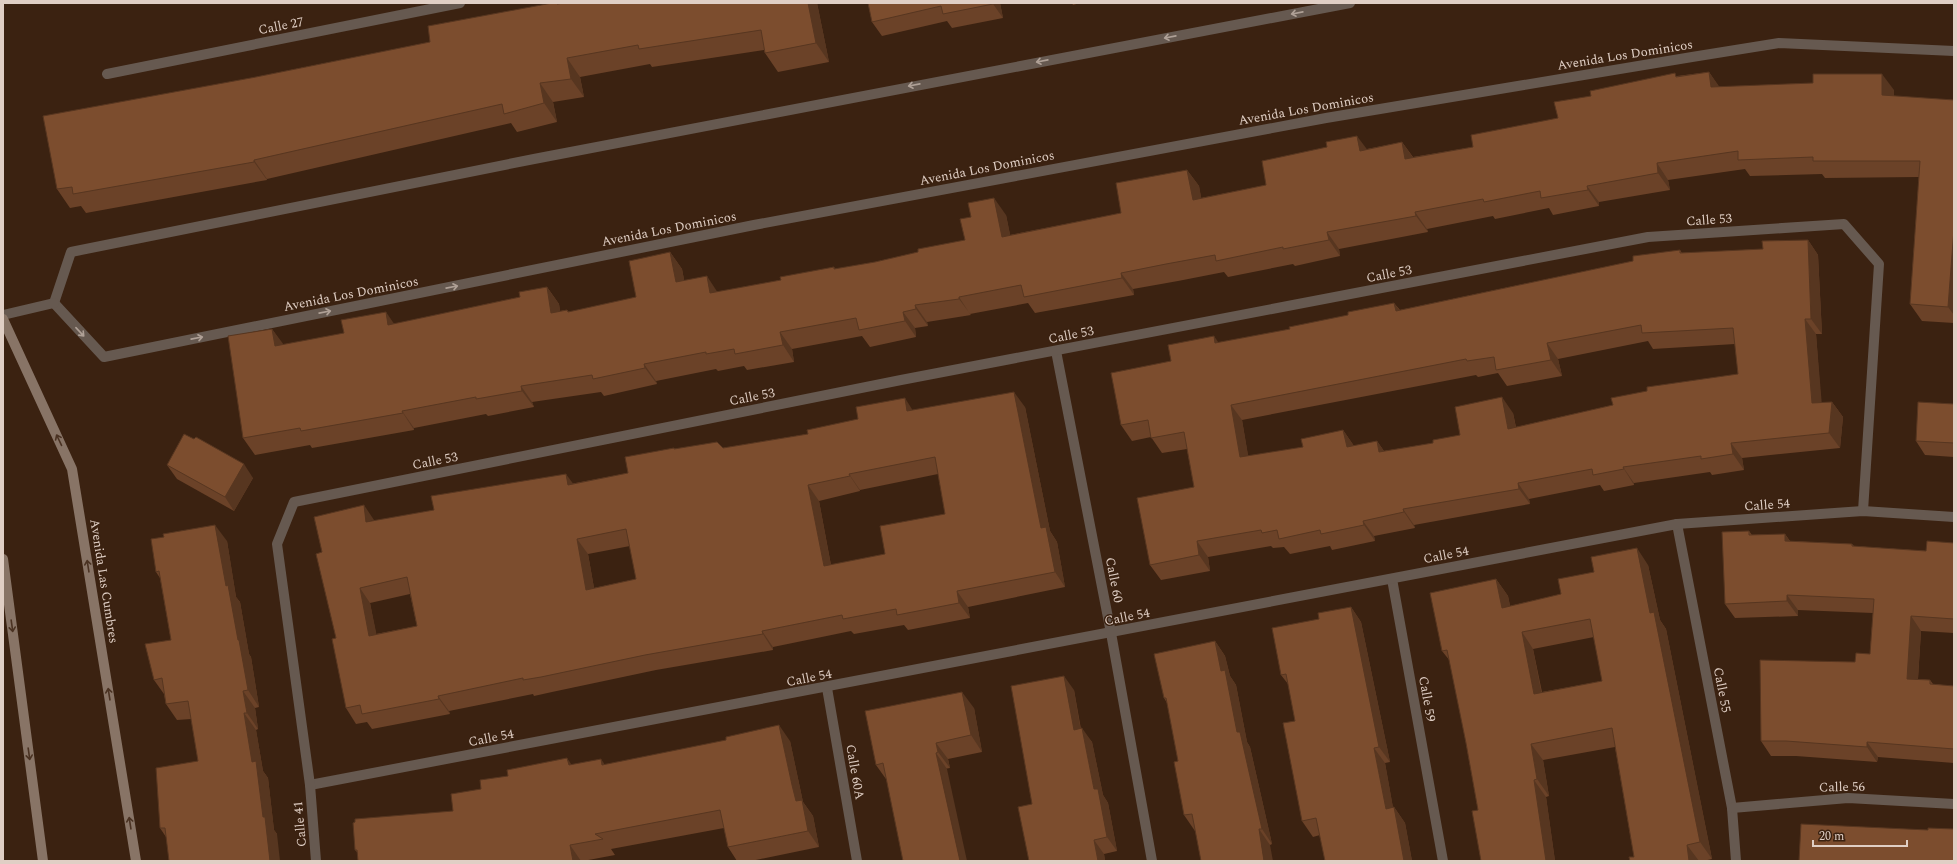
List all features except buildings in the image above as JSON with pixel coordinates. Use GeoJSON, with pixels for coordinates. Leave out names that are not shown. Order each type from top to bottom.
{"type":"FeatureCollection","features":[{"type":"Feature","properties":{"kind":"street","name":"Calle 27"},"geometry":{"type":"LineString","coordinates":[[107,74],[460,3]]}},
{"type":"Feature","properties":{"kind":"street"},"geometry":{"type":"LineString","coordinates":[[3,315],[54,303],[71,252],[534,159],[1350,3]]}},
{"type":"Feature","properties":{"kind":"street","name":"Avenida Los Dominicos"},"geometry":{"type":"LineString","coordinates":[[54,303],[104,357],[770,222],[1326,118],[1645,64],[1779,43],[1954,51]]}},
{"type":"Feature","properties":{"kind":"street","name":"Calle 53"},"geometry":{"type":"LineString","coordinates":[[310,786],[277,544],[294,502],[902,380],[1648,237],[1844,224],[1879,264],[1863,511]]}},
{"type":"Feature","properties":{"kind":"street","name":"Avenida Las Cumbres"},"geometry":{"type":"LineString","coordinates":[[3,319],[72,469],[136,861]]}},
{"type":"Feature","properties":{"kind":"street","name":"Calle 60"},"geometry":{"type":"LineString","coordinates":[[1056,351],[1111,633],[1152,861]]}},
{"type":"Feature","properties":{"kind":"street","name":"Calle 54"},"geometry":{"type":"LineString","coordinates":[[310,786],[1676,524],[1863,511],[1954,517]]}},
{"type":"Feature","properties":{"kind":"street","name":"Calle 55"},"geometry":{"type":"LineString","coordinates":[[1676,524],[1732,808],[1736,861]]}},
{"type":"Feature","properties":{"kind":"street"},"geometry":{"type":"LineString","coordinates":[[3,559],[43,861]]}},
{"type":"Feature","properties":{"kind":"street","name":"Calle 59"},"geometry":{"type":"LineString","coordinates":[[1392,579],[1443,861]]}},
{"type":"Feature","properties":{"kind":"street","name":"Calle 60A"},"geometry":{"type":"LineString","coordinates":[[827,688],[857,861]]}},
{"type":"Feature","properties":{"kind":"street","name":"Calle 41"},"geometry":{"type":"LineString","coordinates":[[310,786],[316,861]]}},
{"type":"Feature","properties":{"kind":"street","name":"Calle 56"},"geometry":{"type":"LineString","coordinates":[[1732,808],[1848,798],[1954,804]]}}]}
